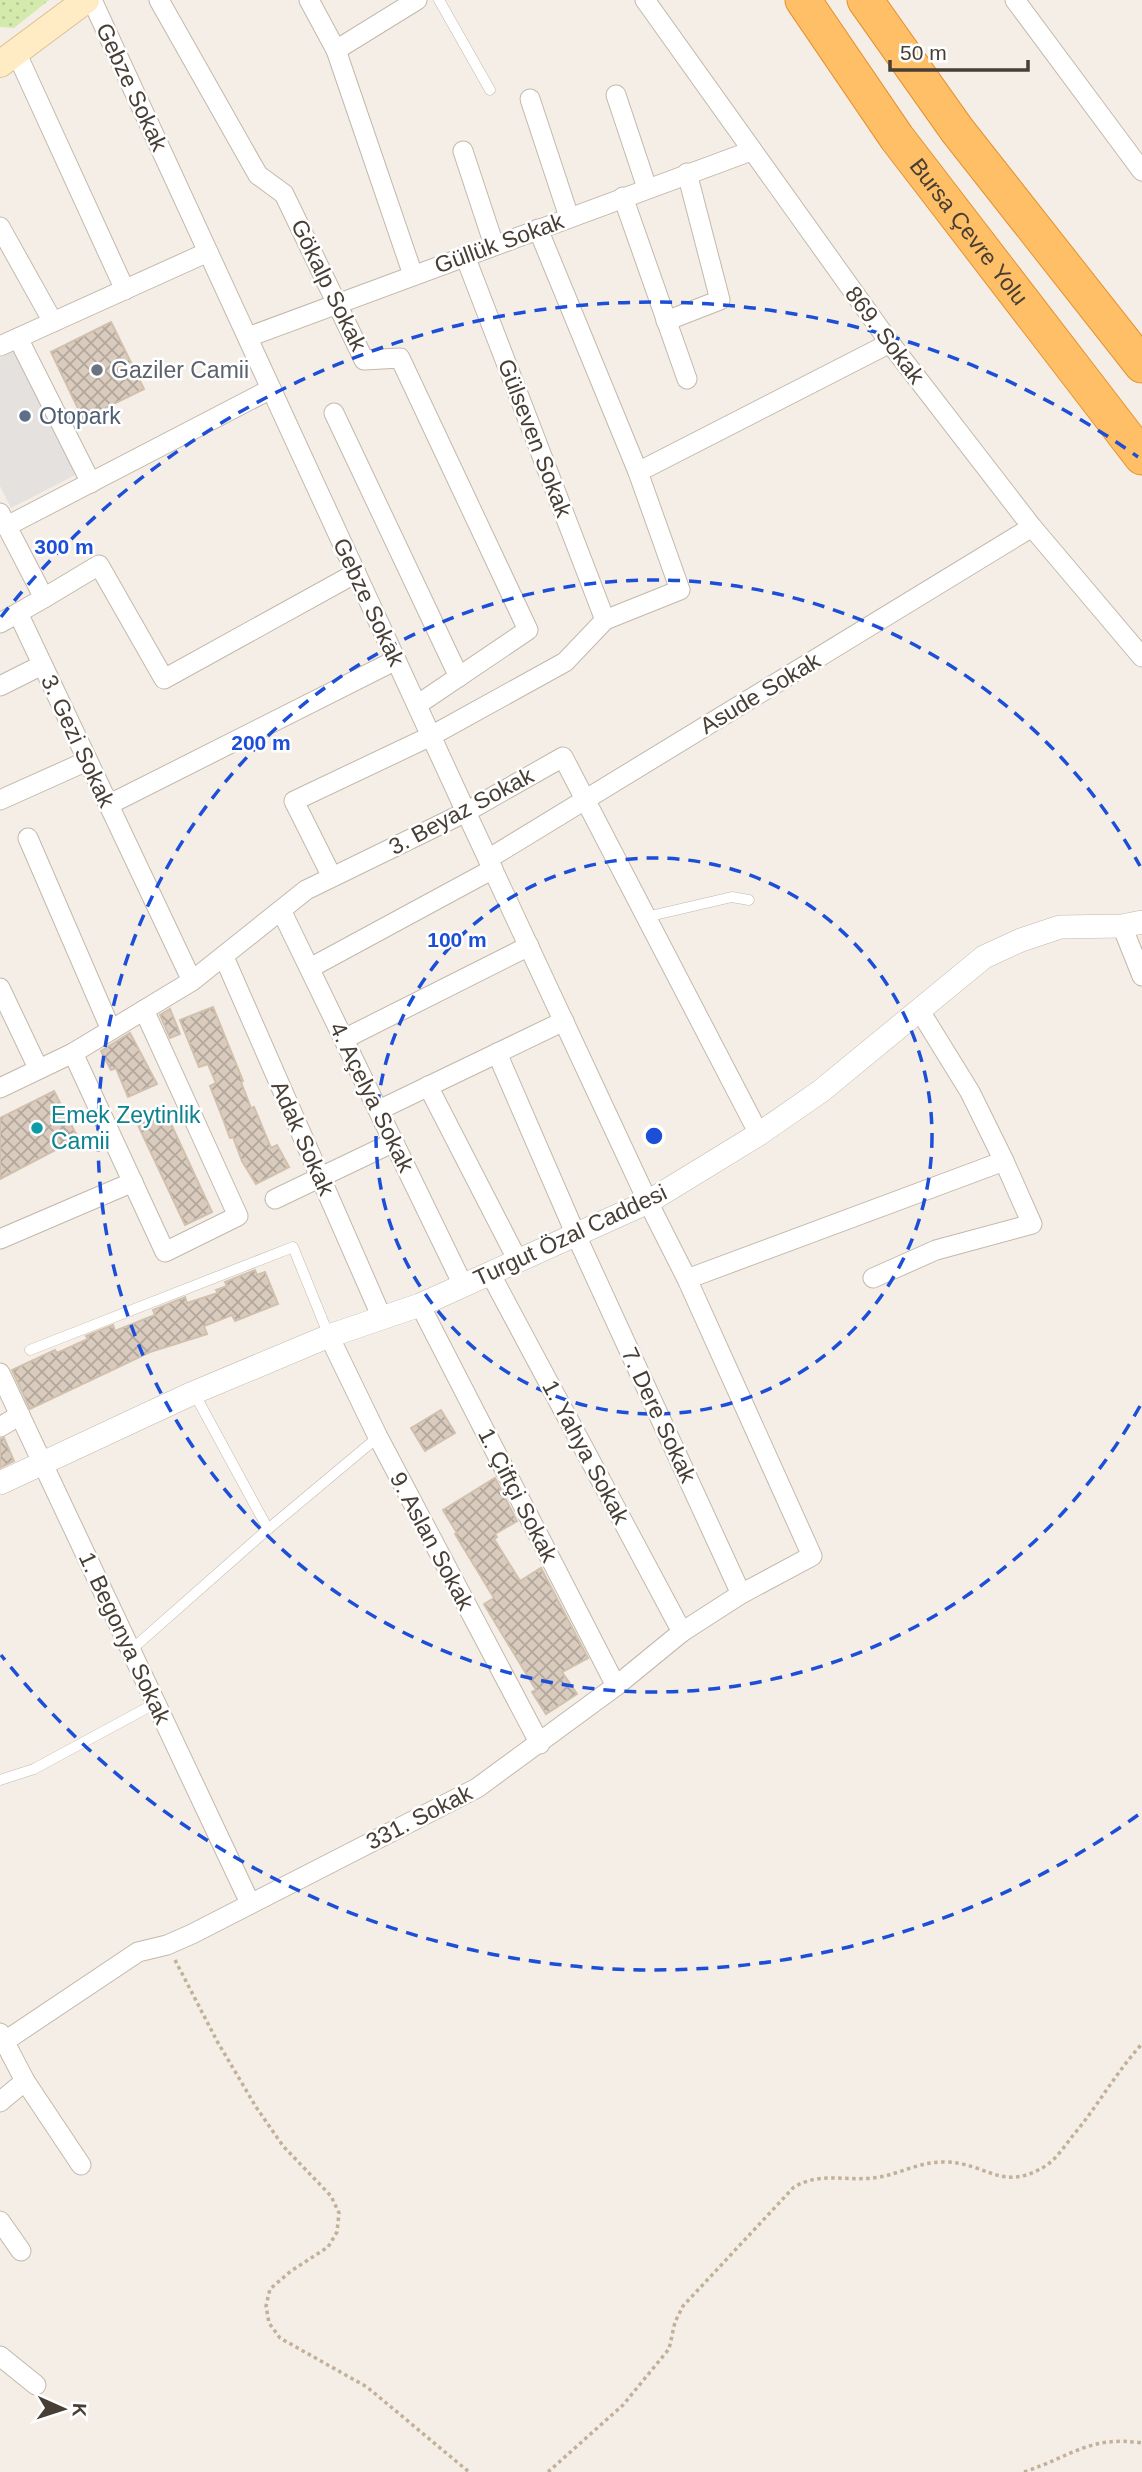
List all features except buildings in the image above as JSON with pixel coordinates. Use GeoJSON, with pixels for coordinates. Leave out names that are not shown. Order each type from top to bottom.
{"type":"FeatureCollection","features":[{"type":"Feature","properties":{"kind":"highway","name":"Bursa Çevre Yolu"},"geometry":{"type":"LineString","coordinates":[[803,0],[897,138],[1142,457]]}},
{"type":"Feature","properties":{"kind":"highway"},"geometry":{"type":"LineString","coordinates":[[864,0],[957,130],[1142,365]]}},
{"type":"Feature","properties":{"kind":"main road"},"geometry":{"type":"LineString","coordinates":[[8,58],[86,0]]}},
{"type":"Feature","properties":{"kind":"street","name":"Gebze Sokak"},"geometry":{"type":"LineString","coordinates":[[92,0],[466,812],[648,1202],[687,1279],[812,1556]]}},
{"type":"Feature","properties":{"kind":"street","name":"Gökalp Sokak"},"geometry":{"type":"LineString","coordinates":[[159,0],[258,175],[284,194],[364,360],[400,358],[528,630],[459,677]]}},
{"type":"Feature","properties":{"kind":"street"},"geometry":{"type":"LineString","coordinates":[[309,0],[336,50],[413,275]]}},
{"type":"Feature","properties":{"kind":"street"},"geometry":{"type":"LineString","coordinates":[[336,50],[417,0]]}},
{"type":"Feature","properties":{"kind":"street","name":"869. Sokak"},"geometry":{"type":"LineString","coordinates":[[645,0],[890,343],[1032,527],[1142,657]]}},
{"type":"Feature","properties":{"kind":"street"},"geometry":{"type":"LineString","coordinates":[[1015,0],[1142,172]]}},
{"type":"Feature","properties":{"kind":"street"},"geometry":{"type":"LineString","coordinates":[[8,58],[125,290]]}},
{"type":"Feature","properties":{"kind":"street"},"geometry":{"type":"LineString","coordinates":[[616,95],[648,188]]}},
{"type":"Feature","properties":{"kind":"street"},"geometry":{"type":"LineString","coordinates":[[530,99],[569,217]]}},
{"type":"Feature","properties":{"kind":"street"},"geometry":{"type":"LineString","coordinates":[[463,151],[494,245]]}},
{"type":"Feature","properties":{"kind":"street","name":"Güllük Sokak"},"geometry":{"type":"LineString","coordinates":[[247,337],[751,151]]}},
{"type":"Feature","properties":{"kind":"street"},"geometry":{"type":"LineString","coordinates":[[666,321],[720,300],[687,173]]}},
{"type":"Feature","properties":{"kind":"street"},"geometry":{"type":"LineString","coordinates":[[623,197],[687,379]]}},
{"type":"Feature","properties":{"kind":"street"},"geometry":{"type":"LineString","coordinates":[[0,227],[53,322]]}},
{"type":"Feature","properties":{"kind":"street"},"geometry":{"type":"LineString","coordinates":[[332,877],[294,801],[432,736],[565,663],[605,620],[680,590],[638,471],[538,229]]}},
{"type":"Feature","properties":{"kind":"street"},"geometry":{"type":"LineString","coordinates":[[91,483],[9,342],[208,252]]}},
{"type":"Feature","properties":{"kind":"street","name":"Gülseven Sokak"},"geometry":{"type":"LineString","coordinates":[[465,256],[605,620]]}},
{"type":"Feature","properties":{"kind":"street"},"geometry":{"type":"LineString","coordinates":[[638,471],[890,343]]}},
{"type":"Feature","properties":{"kind":"street"},"geometry":{"type":"LineString","coordinates":[[44,598],[3,520],[91,483],[271,389]]}},
{"type":"Feature","properties":{"kind":"street"},"geometry":{"type":"LineString","coordinates":[[334,414],[459,677],[417,705]]}},
{"type":"Feature","properties":{"kind":"street","name":"Asude Sokak"},"geometry":{"type":"LineString","coordinates":[[310,968],[491,864],[584,799],[1032,527]]}},
{"type":"Feature","properties":{"kind":"street"},"geometry":{"type":"LineString","coordinates":[[0,623],[99,565],[164,679],[356,573]]}},
{"type":"Feature","properties":{"kind":"street","name":"3. Gezi Sokak"},"geometry":{"type":"LineString","coordinates":[[18,614],[192,981]]}},
{"type":"Feature","properties":{"kind":"street"},"geometry":{"type":"LineString","coordinates":[[108,805],[396,660]]}},
{"type":"Feature","properties":{"kind":"street"},"geometry":{"type":"LineString","coordinates":[[0,686],[42,665]]}},
{"type":"Feature","properties":{"kind":"street","name":"3. Beyaz Sokak"},"geometry":{"type":"LineString","coordinates":[[0,1088],[73,1052],[192,981],[306,890],[466,812],[563,757],[758,1134]]}},
{"type":"Feature","properties":{"kind":"street"},"geometry":{"type":"LineString","coordinates":[[0,800],[87,761]]}},
{"type":"Feature","properties":{"kind":"street"},"geometry":{"type":"LineString","coordinates":[[28,838],[111,1030]]}},
{"type":"Feature","properties":{"kind":"street","name":"4. Açelya Sokak"},"geometry":{"type":"LineString","coordinates":[[281,910],[463,1285]]}},
{"type":"Feature","properties":{"kind":"street"},"geometry":{"type":"LineString","coordinates":[[1132,924],[1142,976]]}},
{"type":"Feature","properties":{"kind":"street","name":"Turgut Özal Caddesi"},"geometry":{"type":"LineString","coordinates":[[0,1483],[193,1393],[329,1336],[420,1305],[648,1202],[758,1134],[821,1091],[984,957],[1021,940],[1060,927],[1132,924]]}},
{"type":"Feature","properties":{"kind":"street"},"geometry":{"type":"LineString","coordinates":[[344,1039],[529,946]]}},
{"type":"Feature","properties":{"kind":"street","name":"Adak Sokak"},"geometry":{"type":"LineString","coordinates":[[224,957],[382,1318]]}},
{"type":"Feature","properties":{"kind":"street"},"geometry":{"type":"LineString","coordinates":[[0,988],[38,1068]]}},
{"type":"Feature","properties":{"kind":"street"},"geometry":{"type":"LineString","coordinates":[[73,1052],[165,1252],[238,1216],[144,1010]]}},
{"type":"Feature","properties":{"kind":"street"},"geometry":{"type":"LineString","coordinates":[[873,1278],[936,1250],[1032,1224],[970,1092],[920,1011]]}},
{"type":"Feature","properties":{"kind":"street"},"geometry":{"type":"LineString","coordinates":[[379,1110],[564,1021]]}},
{"type":"Feature","properties":{"kind":"street","name":"7. Dere Sokak"},"geometry":{"type":"LineString","coordinates":[[497,1053],[576,1235],[741,1594]]}},
{"type":"Feature","properties":{"kind":"street"},"geometry":{"type":"LineString","coordinates":[[428,1086],[518,1261]]}},
{"type":"Feature","properties":{"kind":"street"},"geometry":{"type":"LineString","coordinates":[[275,1199],[394,1142]]}},
{"type":"Feature","properties":{"kind":"street"},"geometry":{"type":"LineString","coordinates":[[687,1279],[1004,1161]]}},
{"type":"Feature","properties":{"kind":"street"},"geometry":{"type":"LineString","coordinates":[[0,1238],[133,1182]]}},
{"type":"Feature","properties":{"kind":"street","name":"1. Yahya Sokak"},"geometry":{"type":"LineString","coordinates":[[491,1273],[682,1632]]}},
{"type":"Feature","properties":{"kind":"street","name":"1. Çiftçi Sokak"},"geometry":{"type":"LineString","coordinates":[[420,1305],[617,1686]]}},
{"type":"Feature","properties":{"kind":"street","name":"9. Aslan Sokak"},"geometry":{"type":"LineString","coordinates":[[329,1336],[378,1437],[540,1744]]}},
{"type":"Feature","properties":{"kind":"street","name":"1. Begonya Sokak"},"geometry":{"type":"LineString","coordinates":[[0,1373],[250,1903]]}},
{"type":"Feature","properties":{"kind":"street"},"geometry":{"type":"LineString","coordinates":[[0,1427],[20,1415]]}},
{"type":"Feature","properties":{"kind":"street","name":"331. Sokak"},"geometry":{"type":"LineString","coordinates":[[2,2037],[138,1952],[167,1945],[477,1788],[617,1686],[682,1632],[741,1594],[812,1556]]}},
{"type":"Feature","properties":{"kind":"street"},"geometry":{"type":"LineString","coordinates":[[2,2037],[26,2081],[81,2165]]}},
{"type":"Feature","properties":{"kind":"street"},"geometry":{"type":"LineString","coordinates":[[0,2102],[26,2081]]}},
{"type":"Feature","properties":{"kind":"street"},"geometry":{"type":"LineString","coordinates":[[0,2221],[21,2251]]}},
{"type":"Feature","properties":{"kind":"street"},"geometry":{"type":"LineString","coordinates":[[0,2356],[36,2385]]}},
{"type":"Feature","properties":{"kind":"lane"},"geometry":{"type":"LineString","coordinates":[[439,0],[490,90]]}},
{"type":"Feature","properties":{"kind":"lane"},"geometry":{"type":"LineString","coordinates":[[646,917],[732,897],[748,900]]}},
{"type":"Feature","properties":{"kind":"lane"},"geometry":{"type":"LineString","coordinates":[[30,1350],[293,1247],[329,1336]]}},
{"type":"Feature","properties":{"kind":"lane"},"geometry":{"type":"LineString","coordinates":[[193,1393],[268,1529]]}},
{"type":"Feature","properties":{"kind":"lane"},"geometry":{"type":"LineString","coordinates":[[131,1650],[268,1529],[378,1437]]}},
{"type":"Feature","properties":{"kind":"lane"},"geometry":{"type":"LineString","coordinates":[[0,1780],[34,1769],[156,1703]]}},
{"type":"Feature","properties":{"kind":"path"},"geometry":{"type":"LineString","coordinates":[[167,1945],[217,2041],[256,2107],[283,2146],[331,2196],[339,2213],[337,2232],[328,2247],[291,2271],[270,2289],[266,2306],[270,2323],[281,2338],[367,2387],[469,2472]]}},
{"type":"Feature","properties":{"kind":"path"},"geometry":{"type":"LineString","coordinates":[[548,2472],[623,2405],[668,2349],[682,2306],[794,2187],[811,2179],[824,2177],[874,2178],[935,2162],[960,2163],[994,2176],[1028,2174],[1056,2157],[1096,2107],[1122,2065],[1142,2044]]}},
{"type":"Feature","properties":{"kind":"path"},"geometry":{"type":"LineString","coordinates":[[1024,2472],[1103,2441],[1125,2440],[1142,2443]]}},
{"type":"Feature","properties":{"kind":"green space"},"geometry":{"type":"Polygon","coordinates":[[[0,0],[49,0],[14,28],[0,27],[0,0]]]}},
{"type":"Feature","properties":{"kind":"shaded area","name":"Otopark"},"geometry":{"type":"Polygon","coordinates":[[[17,349],[79,473],[11,508],[0,486],[0,358],[17,349]]]}},
{"type":"Feature","properties":{"kind":"place","name":"Gaziler Camii"},"geometry":{"type":"Point","coordinates":[97,370]}},
{"type":"Feature","properties":{"kind":"place","name":"Otopark"},"geometry":{"type":"Point","coordinates":[25,416]}},
{"type":"Feature","properties":{"kind":"place","name":"Emek Zeytinlik Camii"},"geometry":{"type":"Point","coordinates":[37,1128]}}]}
